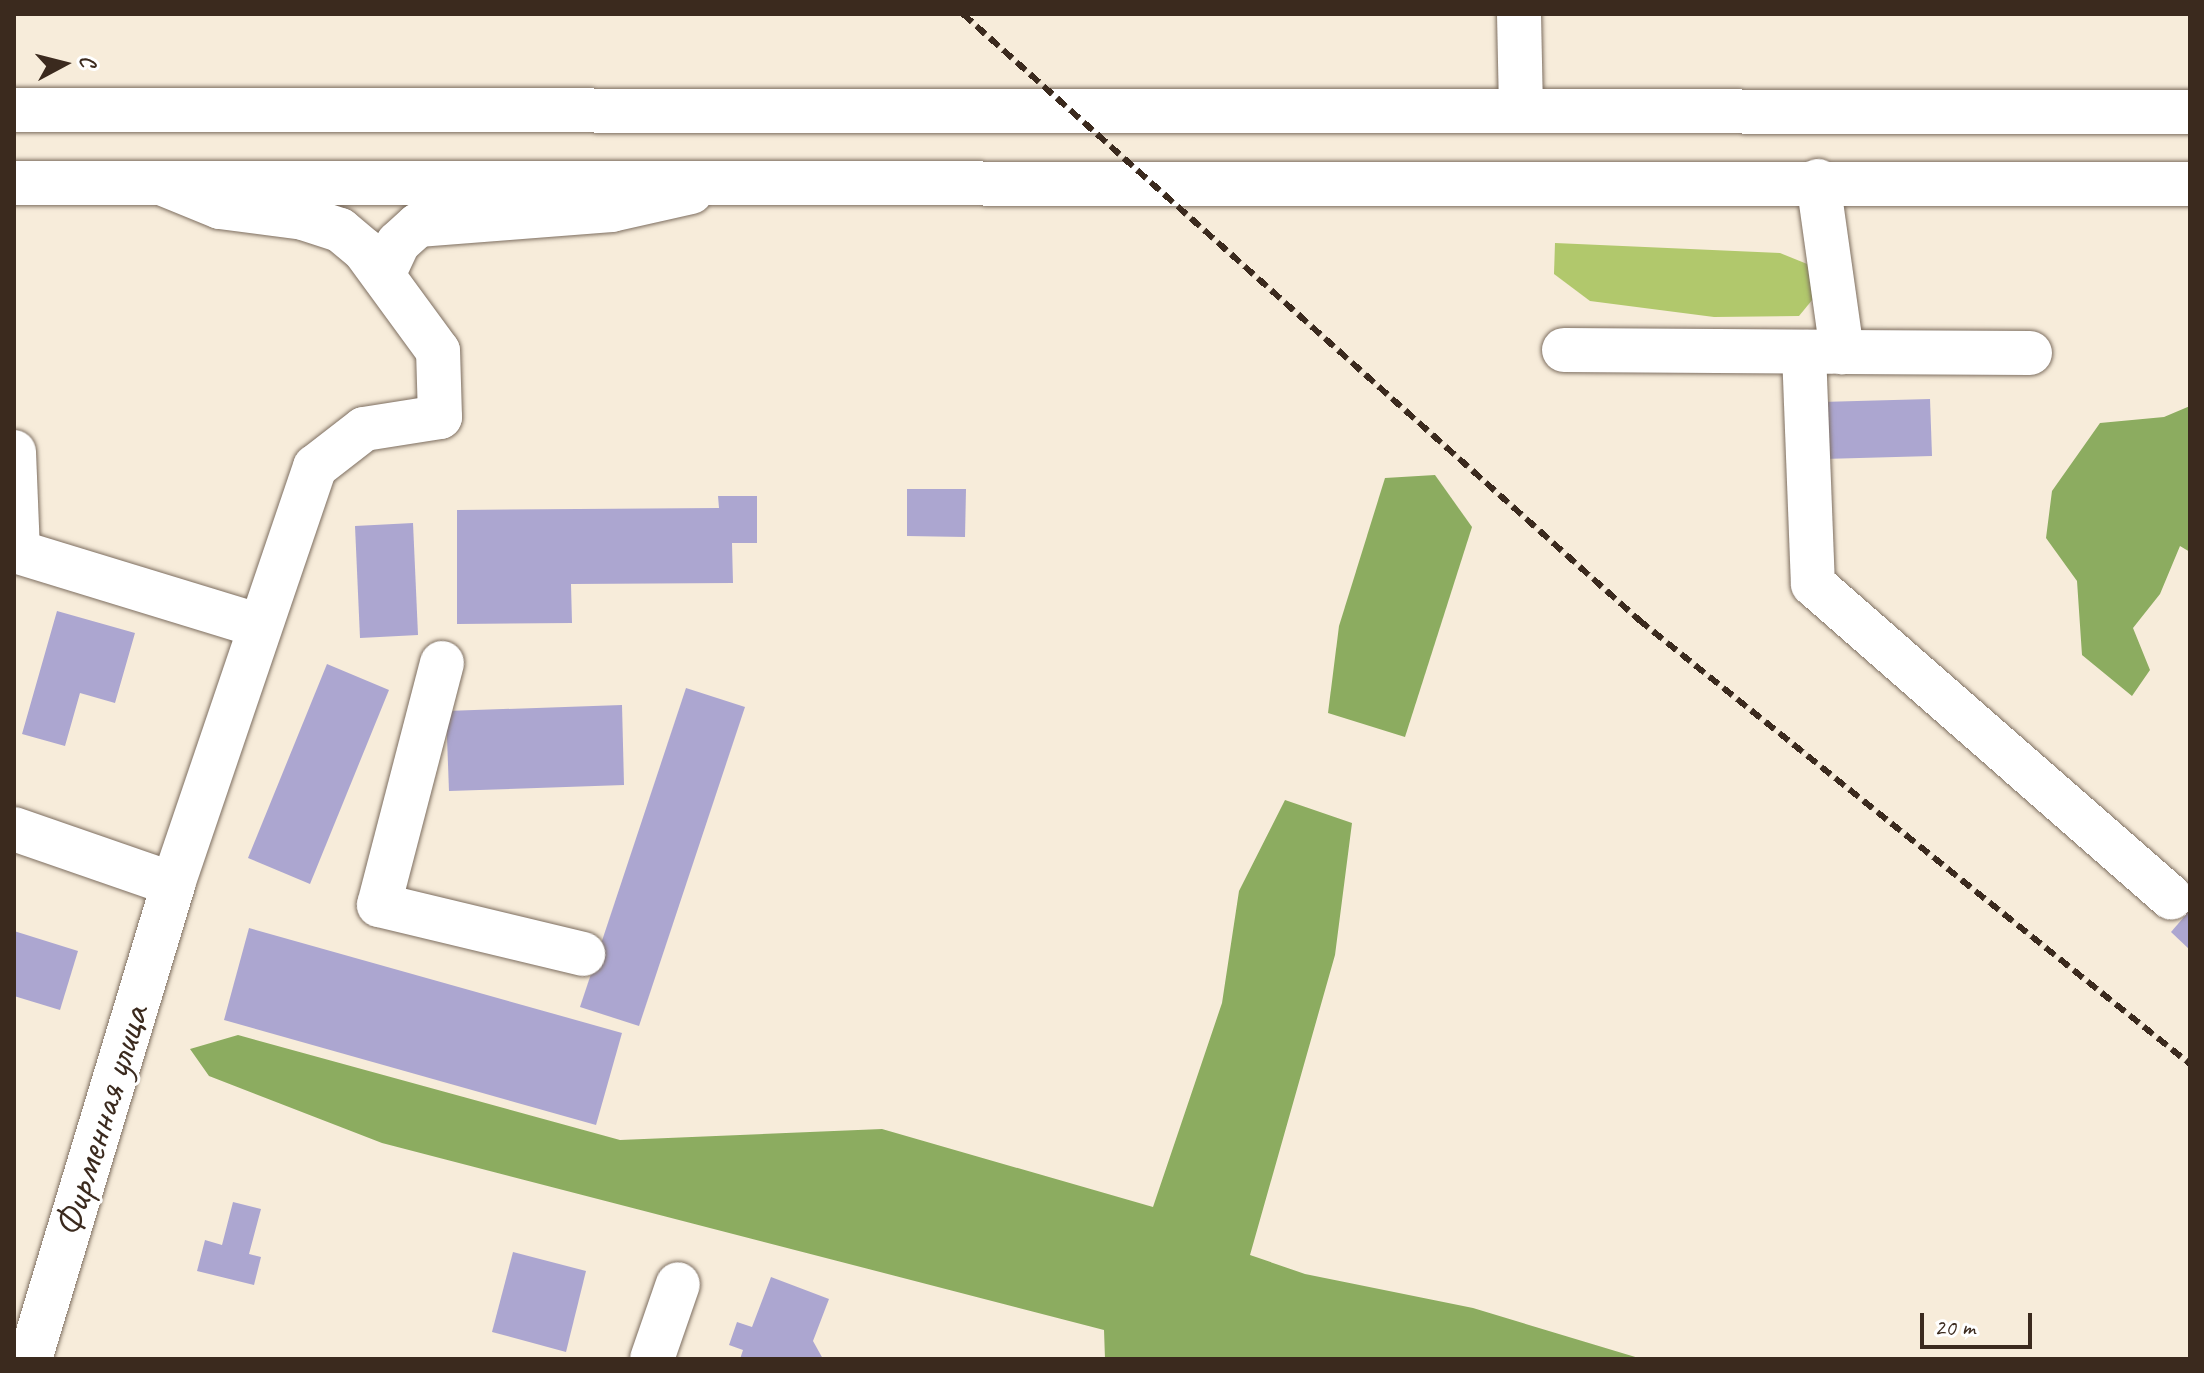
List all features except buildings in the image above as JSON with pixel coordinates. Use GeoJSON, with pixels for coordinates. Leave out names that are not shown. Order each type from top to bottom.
{"type":"FeatureCollection","features":[{"type":"Feature","properties":{"kind":"main road"},"geometry":{"type":"LineString","coordinates":[[1519,14],[1521,109]]}},
{"type":"Feature","properties":{"kind":"main road"},"geometry":{"type":"LineString","coordinates":[[14,110],[2190,112]]}},
{"type":"Feature","properties":{"kind":"main road"},"geometry":{"type":"LineString","coordinates":[[156,181],[220,207],[340,230],[385,271],[398,243],[418,225],[611,210],[746,180]]}},
{"type":"Feature","properties":{"kind":"main road"},"geometry":{"type":"LineString","coordinates":[[14,183],[746,180],[2190,184]]}},
{"type":"Feature","properties":{"kind":"main road"},"geometry":{"type":"LineString","coordinates":[[1818,181],[1823,352],[1813,584],[2171,897]]}},
{"type":"Feature","properties":{"kind":"main road","name":"Фирменная улица"},"geometry":{"type":"LineString","coordinates":[[30,1359],[173,884],[315,467],[364,429],[440,417],[438,351],[385,271]]}},
{"type":"Feature","properties":{"kind":"main road"},"geometry":{"type":"LineString","coordinates":[[1564,350],[2030,353]]}},
{"type":"Feature","properties":{"kind":"main road"},"geometry":{"type":"LineString","coordinates":[[14,452],[18,552],[260,626]]}},
{"type":"Feature","properties":{"kind":"main road"},"geometry":{"type":"LineString","coordinates":[[442,663],[379,905],[583,954]]}},
{"type":"Feature","properties":{"kind":"main road"},"geometry":{"type":"LineString","coordinates":[[14,829],[173,884]]}},
{"type":"Feature","properties":{"kind":"main road"},"geometry":{"type":"LineString","coordinates":[[652,1359],[678,1284]]}},
{"type":"Feature","properties":{"kind":"green space"},"geometry":{"type":"Polygon","coordinates":[[[1555,243],[1780,253],[1817,268],[1822,288],[1799,316],[1714,317],[1590,301],[1554,274],[1555,243]]]}},
{"type":"Feature","properties":{"kind":"green space"},"geometry":{"type":"Polygon","coordinates":[[[2190,406],[2190,552],[2180,546],[2160,594],[2133,628],[2150,670],[2132,696],[2082,655],[2077,581],[2046,538],[2052,491],[2100,423],[2164,417],[2190,406]]]}},
{"type":"Feature","properties":{"kind":"green space"},"geometry":{"type":"Polygon","coordinates":[[[1435,475],[1472,527],[1405,737],[1328,713],[1339,626],[1385,478],[1435,475]]]}},
{"type":"Feature","properties":{"kind":"green space"},"geometry":{"type":"Polygon","coordinates":[[[1285,800],[1352,823],[1335,955],[1250,1255],[1305,1274],[1473,1308],[1642,1359],[1105,1359],[1104,1330],[382,1143],[209,1076],[190,1049],[238,1035],[620,1140],[882,1129],[1153,1207],[1222,1003],[1239,891],[1285,800]]]}},
{"type":"Feature","properties":{"kind":"railway"},"geometry":{"type":"LineString","coordinates":[[963,14],[1639,620],[2190,1064]]}}]}
